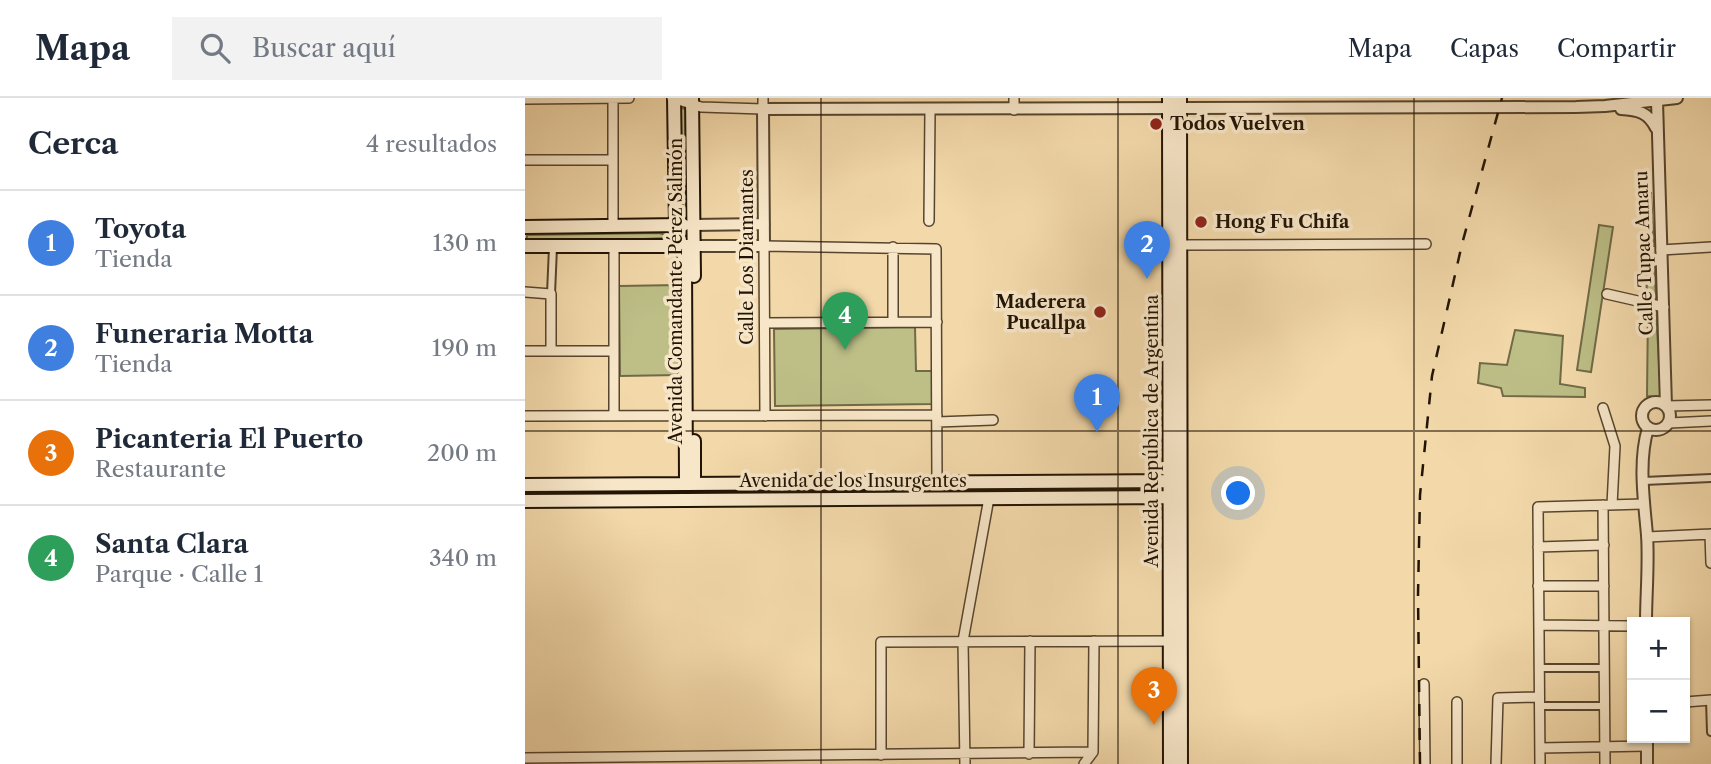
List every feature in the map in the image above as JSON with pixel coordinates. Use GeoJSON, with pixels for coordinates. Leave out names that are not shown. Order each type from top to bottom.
{"type":"FeatureCollection","features":[{"type":"Feature","properties":{"kind":"main road","name":"Avenida Comandante Pérez Salmón"},"geometry":{"type":"LineString","coordinates":[[673,98],[676,225],[688,246]]}},
{"type":"Feature","properties":{"kind":"main road","name":"Avenida Comandante Pérez Salmón"},"geometry":{"type":"LineString","coordinates":[[690,483],[685,279],[693,225],[692,101]]}},
{"type":"Feature","properties":{"kind":"main road","name":"Avenida República de Argentina"},"geometry":{"type":"LineString","coordinates":[[1174,104],[1180,245],[1175,481]]}},
{"type":"Feature","properties":{"kind":"main road","name":"Avenida República de Argentina"},"geometry":{"type":"LineString","coordinates":[[1174,104],[1176,641],[1181,764]]}},
{"type":"Feature","properties":{"kind":"main road"},"geometry":{"type":"LineString","coordinates":[[525,227],[693,225]]}},
{"type":"Feature","properties":{"kind":"main road"},"geometry":{"type":"LineString","coordinates":[[525,246],[688,246]]}},
{"type":"Feature","properties":{"kind":"main road","name":"Avenida de los Insurgentes"},"geometry":{"type":"LineString","coordinates":[[525,485],[1175,481]]}},
{"type":"Feature","properties":{"kind":"main road","name":"Avenida de los Insurgentes"},"geometry":{"type":"LineString","coordinates":[[525,500],[1175,497]]}},
{"type":"Feature","properties":{"kind":"main road","name":"Avenida República de Argentina"},"geometry":{"type":"LineString","coordinates":[[1170,764],[1176,641]]}},
{"type":"Feature","properties":{"kind":"street"},"geometry":{"type":"LineString","coordinates":[[613,98],[613,226]]}},
{"type":"Feature","properties":{"kind":"street"},"geometry":{"type":"LineString","coordinates":[[525,99],[629,98]]}},
{"type":"Feature","properties":{"kind":"street"},"geometry":{"type":"LineString","coordinates":[[673,98],[692,101],[701,107],[763,103],[930,110],[972,104],[1577,103],[1643,112],[1653,121],[1657,130]]}},
{"type":"Feature","properties":{"kind":"street"},"geometry":{"type":"LineString","coordinates":[[1605,106],[1677,98]]}},
{"type":"Feature","properties":{"kind":"street","name":"Calle Tupac Amaru"},"geometry":{"type":"LineString","coordinates":[[1657,99],[1666,406]]}},
{"type":"Feature","properties":{"kind":"street","name":"Calle Los Diamantes"},"geometry":{"type":"LineString","coordinates":[[763,103],[765,416]]}},
{"type":"Feature","properties":{"kind":"street"},"geometry":{"type":"LineString","coordinates":[[929,221],[930,110]]}},
{"type":"Feature","properties":{"kind":"street"},"geometry":{"type":"LineString","coordinates":[[525,160],[613,160]]}},
{"type":"Feature","properties":{"kind":"street"},"geometry":{"type":"LineString","coordinates":[[693,225],[764,223]]}},
{"type":"Feature","properties":{"kind":"street"},"geometry":{"type":"LineString","coordinates":[[1180,245],[1426,244]]}},
{"type":"Feature","properties":{"kind":"street"},"geometry":{"type":"LineString","coordinates":[[551,351],[553,246]]}},
{"type":"Feature","properties":{"kind":"street"},"geometry":{"type":"LineString","coordinates":[[614,246],[614,416]]}},
{"type":"Feature","properties":{"kind":"street"},"geometry":{"type":"LineString","coordinates":[[688,246],[936,249],[937,481]]}},
{"type":"Feature","properties":{"kind":"street"},"geometry":{"type":"LineString","coordinates":[[893,247],[893,322]]}},
{"type":"Feature","properties":{"kind":"street"},"geometry":{"type":"LineString","coordinates":[[1661,250],[1711,247]]}},
{"type":"Feature","properties":{"kind":"street"},"geometry":{"type":"LineString","coordinates":[[525,292],[551,293]]}},
{"type":"Feature","properties":{"kind":"street"},"geometry":{"type":"LineString","coordinates":[[1607,294],[1664,307]]}},
{"type":"Feature","properties":{"kind":"street"},"geometry":{"type":"LineString","coordinates":[[765,323],[937,322]]}},
{"type":"Feature","properties":{"kind":"street"},"geometry":{"type":"LineString","coordinates":[[525,351],[614,351]]}},
{"type":"Feature","properties":{"kind":"street"},"geometry":{"type":"LineString","coordinates":[[1711,405],[1666,406],[1655,402],[1645,408],[1643,421],[1649,428],[1657,430],[1669,423],[1711,421]]}},
{"type":"Feature","properties":{"kind":"street"},"geometry":{"type":"LineString","coordinates":[[1666,406],[1670,414],[1669,423]]}},
{"type":"Feature","properties":{"kind":"street"},"geometry":{"type":"LineString","coordinates":[[1603,408],[1615,446],[1604,545],[1605,764]]}},
{"type":"Feature","properties":{"kind":"street"},"geometry":{"type":"LineString","coordinates":[[525,416],[765,416],[993,421]]}},
{"type":"Feature","properties":{"kind":"street"},"geometry":{"type":"LineString","coordinates":[[1646,617],[1647,537],[1643,504],[1643,444],[1649,428]]}},
{"type":"Feature","properties":{"kind":"street"},"geometry":{"type":"LineString","coordinates":[[1644,481],[1711,478]]}},
{"type":"Feature","properties":{"kind":"street"},"geometry":{"type":"LineString","coordinates":[[965,759],[964,641],[989,498]]}},
{"type":"Feature","properties":{"kind":"street"},"geometry":{"type":"LineString","coordinates":[[1540,764],[1537,511],[1540,505],[1643,504]]}},
{"type":"Feature","properties":{"kind":"street"},"geometry":{"type":"LineString","coordinates":[[1647,537],[1710,534],[1711,563]]}},
{"type":"Feature","properties":{"kind":"street"},"geometry":{"type":"LineString","coordinates":[[1538,547],[1604,545]]}},
{"type":"Feature","properties":{"kind":"street"},"geometry":{"type":"LineString","coordinates":[[1538,586],[1604,586]]}},
{"type":"Feature","properties":{"kind":"street"},"geometry":{"type":"LineString","coordinates":[[1539,625],[1627,626]]}},
{"type":"Feature","properties":{"kind":"street"},"geometry":{"type":"LineString","coordinates":[[1029,754],[1030,641]]}},
{"type":"Feature","properties":{"kind":"street"},"geometry":{"type":"LineString","coordinates":[[1084,764],[1093,752],[1094,641]]}},
{"type":"Feature","properties":{"kind":"street"},"geometry":{"type":"LineString","coordinates":[[881,755],[880,643],[1176,641]]}},
{"type":"Feature","properties":{"kind":"street"},"geometry":{"type":"LineString","coordinates":[[1539,668],[1604,668]]}},
{"type":"Feature","properties":{"kind":"street"},"geometry":{"type":"LineString","coordinates":[[1424,684],[1425,764]]}},
{"type":"Feature","properties":{"kind":"street"},"geometry":{"type":"LineString","coordinates":[[1496,764],[1498,698],[1604,706]]}},
{"type":"Feature","properties":{"kind":"street"},"geometry":{"type":"LineString","coordinates":[[1690,702],[1710,700],[1711,732]]}},
{"type":"Feature","properties":{"kind":"street"},"geometry":{"type":"LineString","coordinates":[[1457,702],[1457,764]]}},
{"type":"Feature","properties":{"kind":"street"},"geometry":{"type":"LineString","coordinates":[[1540,748],[1605,747],[1639,743]]}},
{"type":"Feature","properties":{"kind":"street"},"geometry":{"type":"LineString","coordinates":[[1647,743],[1647,764]]}},
{"type":"Feature","properties":{"kind":"street"},"geometry":{"type":"LineString","coordinates":[[525,758],[599,761],[798,760],[881,755],[965,759],[1093,752]]}},
{"type":"Feature","properties":{"kind":"green space"},"geometry":{"type":"Polygon","coordinates":[[[678,108],[689,109],[690,208],[677,209],[678,108]]]}},
{"type":"Feature","properties":{"kind":"green space"},"geometry":{"type":"Polygon","coordinates":[[[1646,193],[1651,193],[1654,246],[1647,246],[1646,193]]]}},
{"type":"Feature","properties":{"kind":"green space"},"geometry":{"type":"Polygon","coordinates":[[[1599,225],[1613,227],[1591,372],[1577,370],[1599,225]]]}},
{"type":"Feature","properties":{"kind":"green space"},"geometry":{"type":"Polygon","coordinates":[[[527,235],[666,235],[666,238],[527,243],[527,235]]]}},
{"type":"Feature","properties":{"kind":"green space"},"geometry":{"type":"Polygon","coordinates":[[[1646,255],[1654,255],[1656,300],[1647,299],[1646,255]]]}},
{"type":"Feature","properties":{"kind":"green space"},"geometry":{"type":"Polygon","coordinates":[[[678,285],[679,375],[620,376],[619,286],[678,285]]]}},
{"type":"Feature","properties":{"kind":"green space"},"geometry":{"type":"Polygon","coordinates":[[[1648,309],[1656,311],[1661,397],[1647,396],[1648,309]]]}},
{"type":"Feature","properties":{"kind":"green space"},"geometry":{"type":"Polygon","coordinates":[[[915,327],[916,371],[932,371],[933,404],[775,406],[774,329],[915,327]]]}},
{"type":"Feature","properties":{"kind":"green space"},"geometry":{"type":"Polygon","coordinates":[[[1515,330],[1563,336],[1560,384],[1585,388],[1585,397],[1503,396],[1501,388],[1478,383],[1480,363],[1507,365],[1515,330]]]}},
{"type":"Feature","properties":{"kind":"green space"},"geometry":{"type":"Polygon","coordinates":[[[1140,486],[1140,492],[985,493],[986,488],[1140,486]]]}},
{"type":"Feature","properties":{"kind":"green space"},"geometry":{"type":"Polygon","coordinates":[[[983,488],[983,494],[525,496],[525,489],[983,488]]]}},
{"type":"Feature","properties":{"kind":"railway"},"geometry":{"type":"LineString","coordinates":[[1420,764],[1420,495],[1432,376],[1462,244],[1502,98]]}},
{"type":"Feature","properties":{"kind":"place","name":"Todos Vuelven"},"geometry":{"type":"Point","coordinates":[1156,124]}},
{"type":"Feature","properties":{"kind":"place","name":"Hong Fu Chifa"},"geometry":{"type":"Point","coordinates":[1201,222]}},
{"type":"Feature","properties":{"kind":"place","name":"Funeraria Motta"},"geometry":{"type":"Point","coordinates":[1147,279]}},
{"type":"Feature","properties":{"kind":"place","name":"Maderera Pucallpa"},"geometry":{"type":"Point","coordinates":[1100,312]}},
{"type":"Feature","properties":{"kind":"place","name":"Santa Clara"},"geometry":{"type":"Point","coordinates":[845,350]}},
{"type":"Feature","properties":{"kind":"place","name":"Toyota"},"geometry":{"type":"Point","coordinates":[1097,432]}},
{"type":"Feature","properties":{"kind":"place","name":"Picanteria El Puerto"},"geometry":{"type":"Point","coordinates":[1154,725]}}]}
